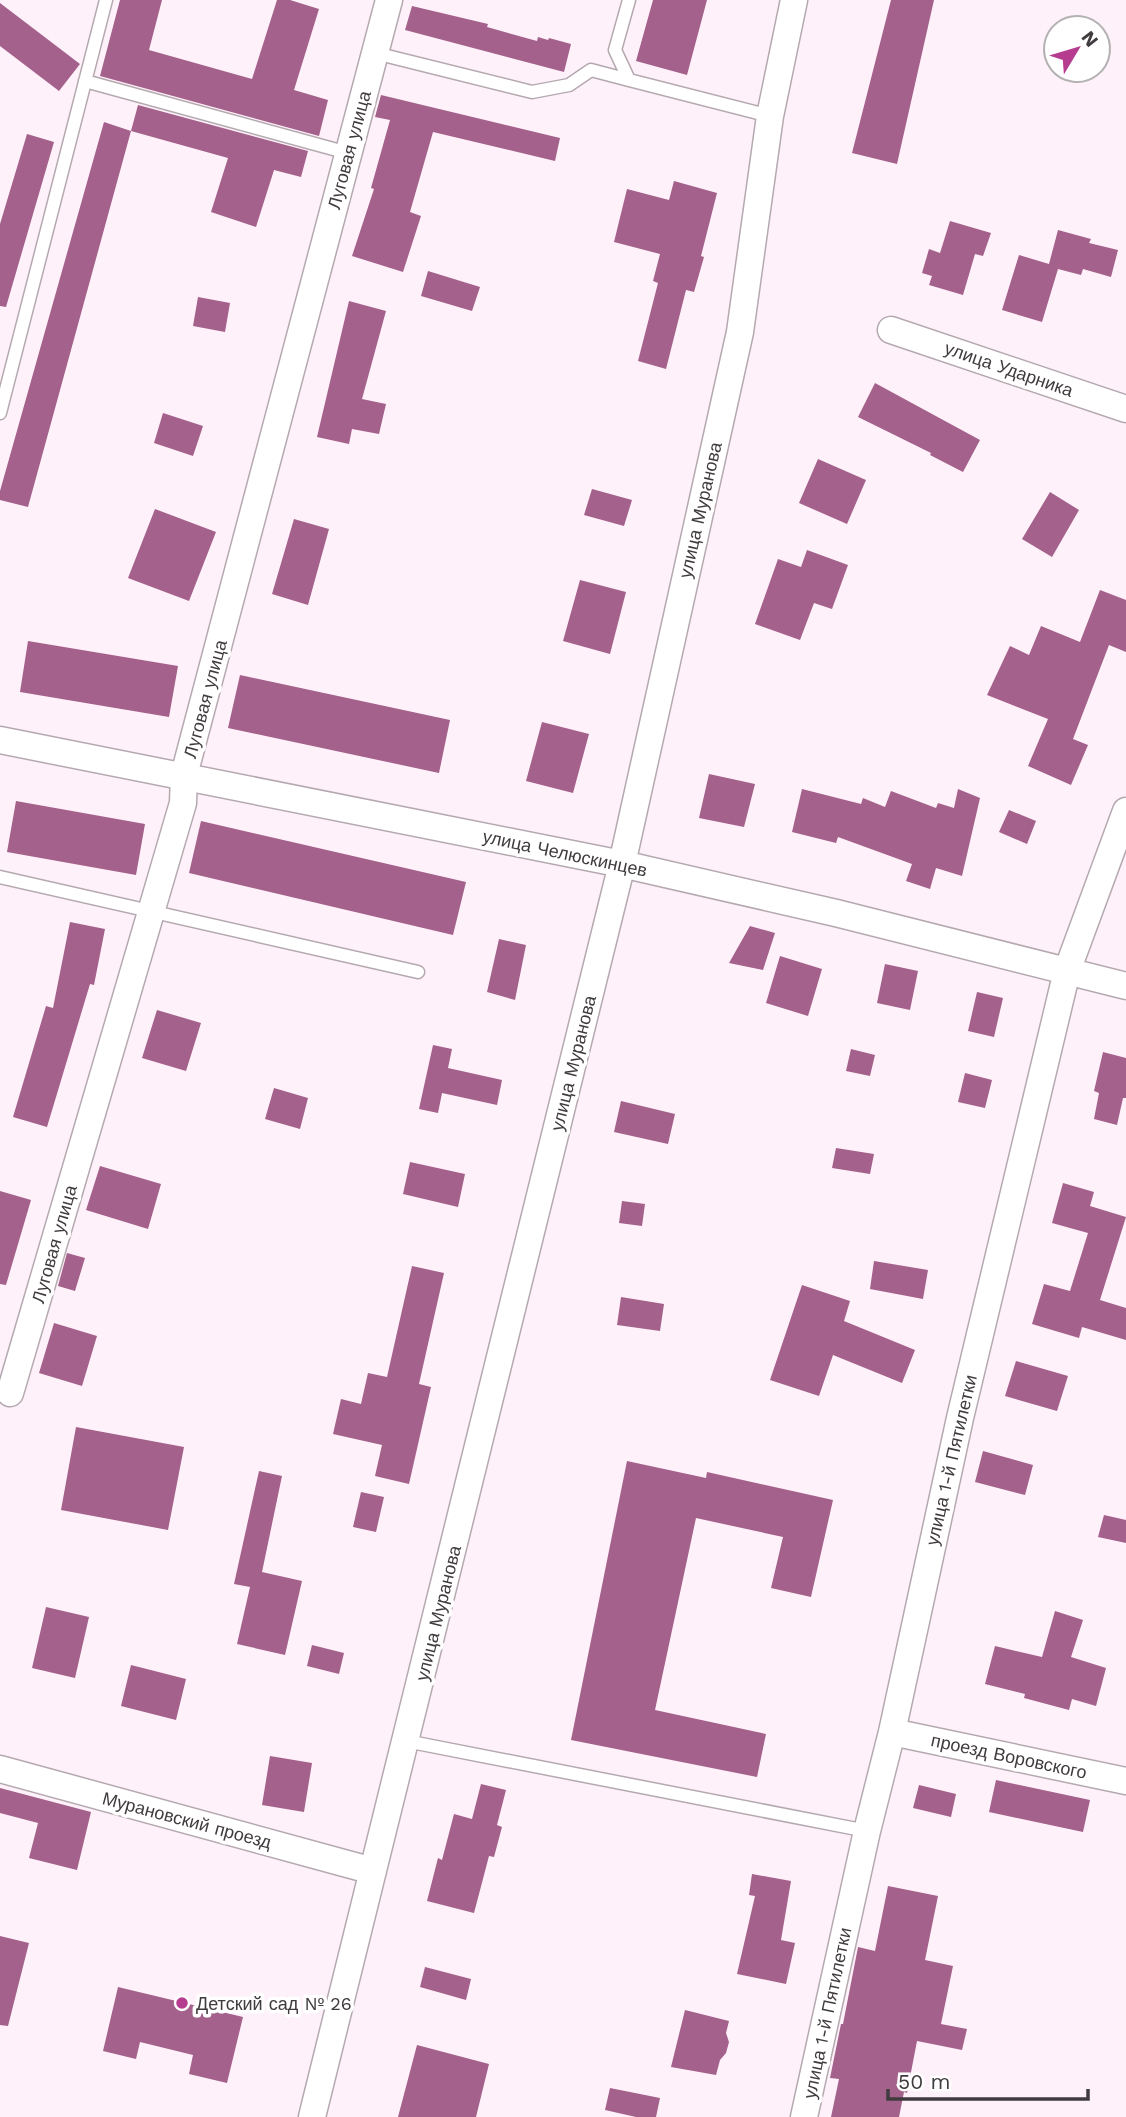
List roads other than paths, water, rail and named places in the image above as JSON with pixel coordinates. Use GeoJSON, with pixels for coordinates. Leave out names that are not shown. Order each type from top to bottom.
{"type":"FeatureCollection","features":[{"type":"Feature","properties":{"kind":"street","name":"Луговая улица"},"geometry":{"type":"LineString","coordinates":[[10,1393],[183,803],[184,775],[389,0]]}},
{"type":"Feature","properties":{"kind":"street","name":"улица Муранова"},"geometry":{"type":"LineString","coordinates":[[312,2117],[622,864],[740,332],[769,116],[794,0]]}},
{"type":"Feature","properties":{"kind":"street","name":"улица Ударника"},"geometry":{"type":"LineString","coordinates":[[891,330],[1126,409]]}},
{"type":"Feature","properties":{"kind":"street","name":"улица Челюскинцев"},"geometry":{"type":"LineString","coordinates":[[0,740],[622,864],[836,913],[1126,986]]}},
{"type":"Feature","properties":{"kind":"street","name":"улица 1-й Пятилетки"},"geometry":{"type":"LineString","coordinates":[[804,2117],[960,1418],[1067,971],[1126,811]]}},
{"type":"Feature","properties":{"kind":"street","name":"проезд Воровского"},"geometry":{"type":"LineString","coordinates":[[892,1732],[1126,1782]]}},
{"type":"Feature","properties":{"kind":"street","name":"Мурановский проезд"},"geometry":{"type":"LineString","coordinates":[[0,1769],[373,1871]]}},
{"type":"Feature","properties":{"kind":"lane"},"geometry":{"type":"LineString","coordinates":[[0,414],[106,0]]}},
{"type":"Feature","properties":{"kind":"lane"},"geometry":{"type":"LineString","coordinates":[[629,0],[615,50],[629,80]]}},
{"type":"Feature","properties":{"kind":"lane"},"geometry":{"type":"LineString","coordinates":[[375,53],[532,92],[569,85],[590,70],[769,116]]}},
{"type":"Feature","properties":{"kind":"lane"},"geometry":{"type":"LineString","coordinates":[[85,81],[348,153]]}},
{"type":"Feature","properties":{"kind":"lane"},"geometry":{"type":"LineString","coordinates":[[0,877],[418,972]]}},
{"type":"Feature","properties":{"kind":"lane"},"geometry":{"type":"LineString","coordinates":[[406,1741],[867,1831]]}},
{"type":"Feature","properties":{"kind":"place","name":"Детский сад № 26"},"geometry":{"type":"Point","coordinates":[182,2003]}}]}
